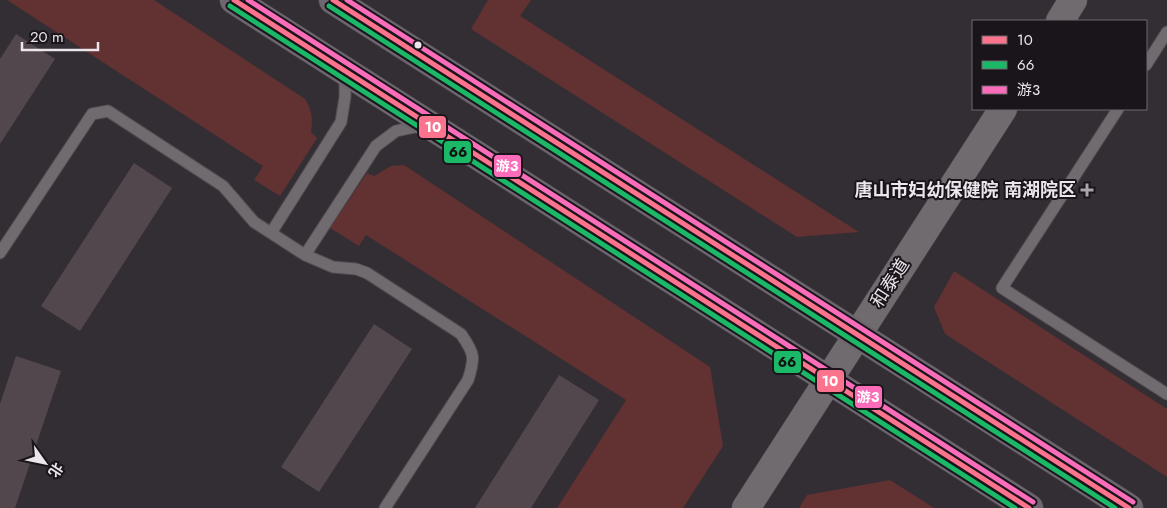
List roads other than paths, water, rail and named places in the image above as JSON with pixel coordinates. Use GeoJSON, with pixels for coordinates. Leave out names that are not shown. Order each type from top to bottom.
{"type":"FeatureCollection","features":[{"type":"Feature","properties":{"kind":"main road"},"geometry":{"type":"LineString","coordinates":[[234,0],[1029,508]]}},
{"type":"Feature","properties":{"kind":"main road"},"geometry":{"type":"LineString","coordinates":[[333,0],[1129,508]]}},
{"type":"Feature","properties":{"kind":"street"},"geometry":{"type":"LineString","coordinates":[[1061,20],[1073,0]]}},
{"type":"Feature","properties":{"kind":"street","name":"和泰道"},"geometry":{"type":"LineString","coordinates":[[746,508],[1002,110]]}},
{"type":"Feature","properties":{"kind":"lane"},"geometry":{"type":"LineString","coordinates":[[1147,63],[1167,32]]}},
{"type":"Feature","properties":{"kind":"lane"},"geometry":{"type":"LineString","coordinates":[[271,233],[341,122],[345,97],[345,71]]}},
{"type":"Feature","properties":{"kind":"lane"},"geometry":{"type":"LineString","coordinates":[[1117,110],[1002,288],[1167,394]]}},
{"type":"Feature","properties":{"kind":"lane"},"geometry":{"type":"LineString","coordinates":[[0,253],[92,114],[108,111],[223,186],[254,222],[305,255],[333,267],[356,269],[367,273],[461,334],[470,347],[474,362],[468,380],[385,508]]}},
{"type":"Feature","properties":{"kind":"lane"},"geometry":{"type":"LineString","coordinates":[[305,255],[376,146],[396,131],[428,124]]}},
{"type":"Feature","properties":{"kind":"place","name":"唐山市妇幼保健院 南湖院区"},"geometry":{"type":"Point","coordinates":[1087,190]}}]}
